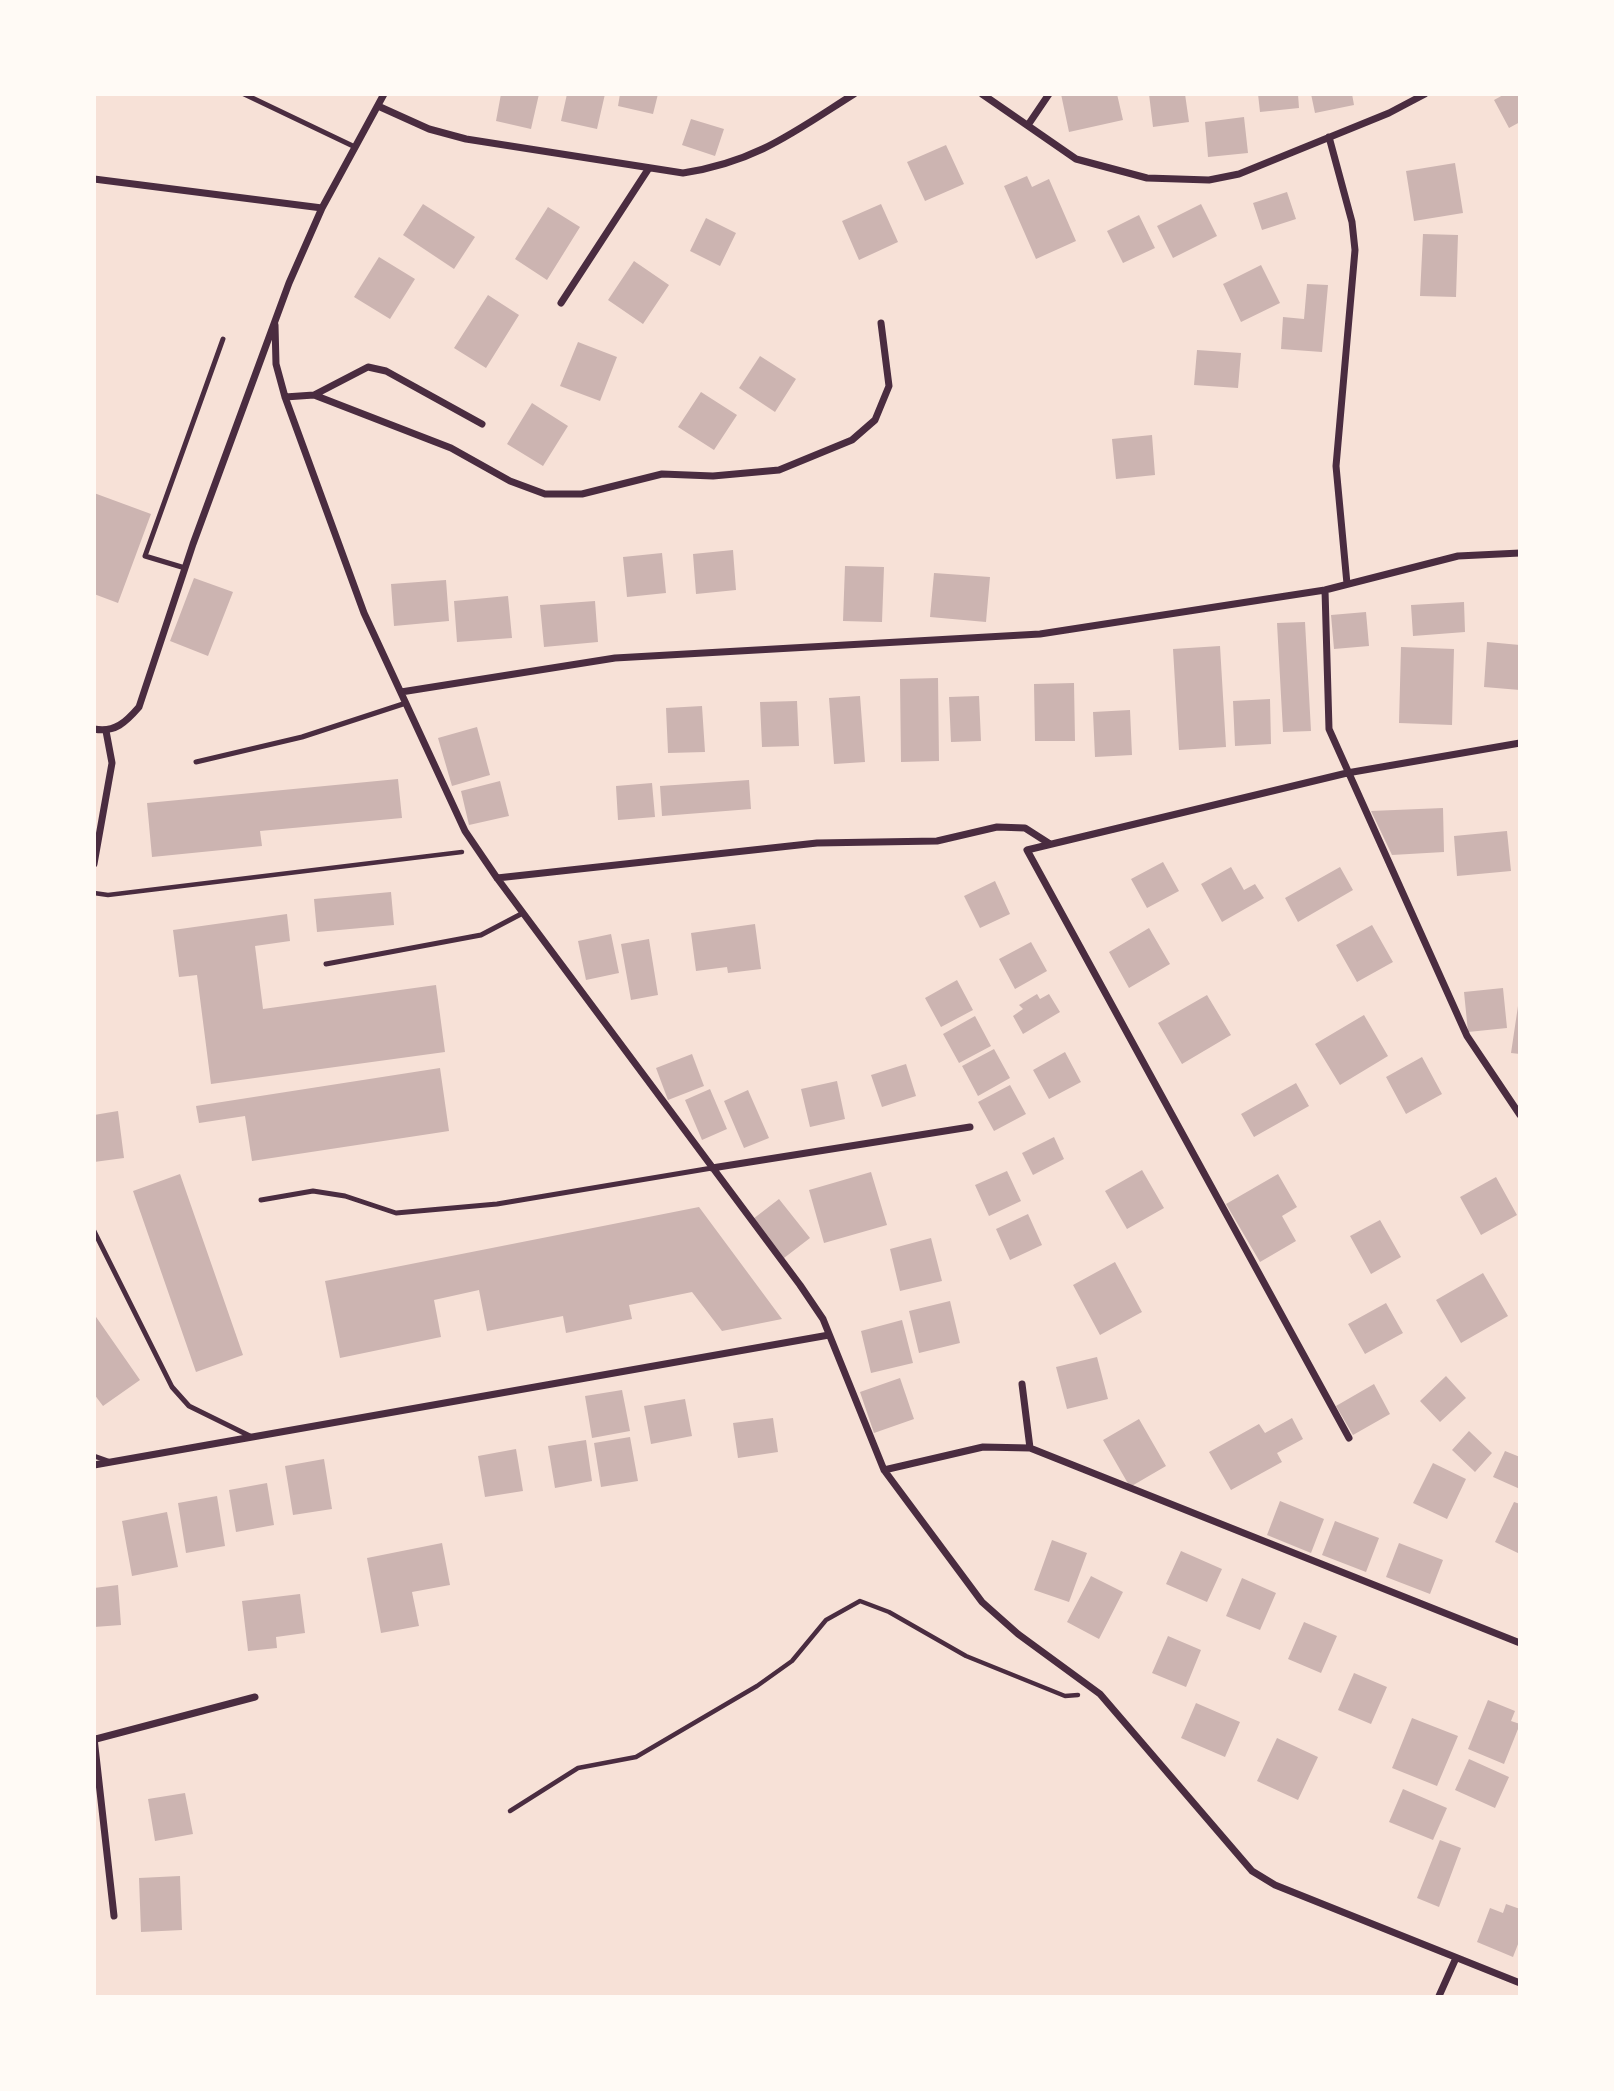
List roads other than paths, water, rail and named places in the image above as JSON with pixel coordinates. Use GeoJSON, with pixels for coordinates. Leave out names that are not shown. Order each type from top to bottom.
{"type":"FeatureCollection","features":[{"type":"Feature","properties":{"kind":"street"},"geometry":{"type":"LineString","coordinates":[[94,729],[106,731],[124,724],[139,707],[185,568],[289,283],[322,208],[384,94]]}},
{"type":"Feature","properties":{"kind":"street"},"geometry":{"type":"LineString","coordinates":[[378,106],[429,129],[466,139],[683,173],[719,167],[755,155],[854,94]]}},
{"type":"Feature","properties":{"kind":"street"},"geometry":{"type":"LineString","coordinates":[[982,94],[1076,159],[1147,178],[1209,180],[1239,174],[1425,94]]}},
{"type":"Feature","properties":{"kind":"street"},"geometry":{"type":"LineString","coordinates":[[1028,125],[1049,94]]}},
{"type":"Feature","properties":{"kind":"street"},"geometry":{"type":"LineString","coordinates":[[1329,137],[1352,222],[1355,250],[1336,466],[1347,584]]}},
{"type":"Feature","properties":{"kind":"street"},"geometry":{"type":"LineString","coordinates":[[561,303],[649,168]]}},
{"type":"Feature","properties":{"kind":"street"},"geometry":{"type":"LineString","coordinates":[[94,179],[322,208]]}},
{"type":"Feature","properties":{"kind":"street"},"geometry":{"type":"LineString","coordinates":[[314,395],[451,448],[510,481],[545,494],[582,494],[662,474],[712,476],[779,470],[852,440],[875,420],[889,386],[881,323]]}},
{"type":"Feature","properties":{"kind":"street"},"geometry":{"type":"LineString","coordinates":[[275,325],[276,364],[285,397],[364,613],[466,831],[497,878],[800,1284],[823,1320],[884,1470],[982,1602],[1018,1634],[1100,1694],[1252,1871],[1275,1885],[1520,1983]]}},
{"type":"Feature","properties":{"kind":"street"},"geometry":{"type":"LineString","coordinates":[[285,397],[314,395],[368,367],[386,371],[482,424]]}},
{"type":"Feature","properties":{"kind":"street"},"geometry":{"type":"LineString","coordinates":[[401,692],[615,658],[1040,634],[1325,590],[1458,556],[1520,553]]}},
{"type":"Feature","properties":{"kind":"street"},"geometry":{"type":"LineString","coordinates":[[1325,590],[1329,729],[1467,1036],[1520,1115]]}},
{"type":"Feature","properties":{"kind":"street"},"geometry":{"type":"LineString","coordinates":[[94,864],[112,763],[106,731]]}},
{"type":"Feature","properties":{"kind":"street"},"geometry":{"type":"LineString","coordinates":[[1349,1438],[1027,850],[1347,773],[1520,743]]}},
{"type":"Feature","properties":{"kind":"street"},"geometry":{"type":"LineString","coordinates":[[497,878],[817,843],[937,841],[998,827],[1025,828],[1050,844]]}},
{"type":"Feature","properties":{"kind":"street"},"geometry":{"type":"LineString","coordinates":[[712,1168],[970,1127]]}},
{"type":"Feature","properties":{"kind":"street"},"geometry":{"type":"LineString","coordinates":[[94,1465],[829,1335]]}},
{"type":"Feature","properties":{"kind":"street"},"geometry":{"type":"LineString","coordinates":[[1022,1384],[1030,1448]]}},
{"type":"Feature","properties":{"kind":"street"},"geometry":{"type":"LineString","coordinates":[[884,1470],[983,1447],[1030,1448],[1520,1643]]}},
{"type":"Feature","properties":{"kind":"street"},"geometry":{"type":"LineString","coordinates":[[114,1916],[95,1738],[255,1697]]}},
{"type":"Feature","properties":{"kind":"street"},"geometry":{"type":"LineString","coordinates":[[1439,1997],[1456,1958]]}},
{"type":"Feature","properties":{"kind":"lane"},"geometry":{"type":"LineString","coordinates":[[244,94],[355,147]]}},
{"type":"Feature","properties":{"kind":"lane"},"geometry":{"type":"LineString","coordinates":[[185,568],[145,556],[223,339]]}},
{"type":"Feature","properties":{"kind":"lane"},"geometry":{"type":"LineString","coordinates":[[196,762],[302,737],[407,703]]}},
{"type":"Feature","properties":{"kind":"lane"},"geometry":{"type":"LineString","coordinates":[[326,964],[481,935],[523,913]]}},
{"type":"Feature","properties":{"kind":"lane"},"geometry":{"type":"LineString","coordinates":[[261,1200],[313,1191],[345,1196],[396,1213],[497,1204],[712,1168]]}},
{"type":"Feature","properties":{"kind":"lane"},"geometry":{"type":"LineString","coordinates":[[94,1231],[172,1387],[189,1406],[252,1437]]}},
{"type":"Feature","properties":{"kind":"lane"},"geometry":{"type":"LineString","coordinates":[[94,1456],[111,1462]]}}]}
